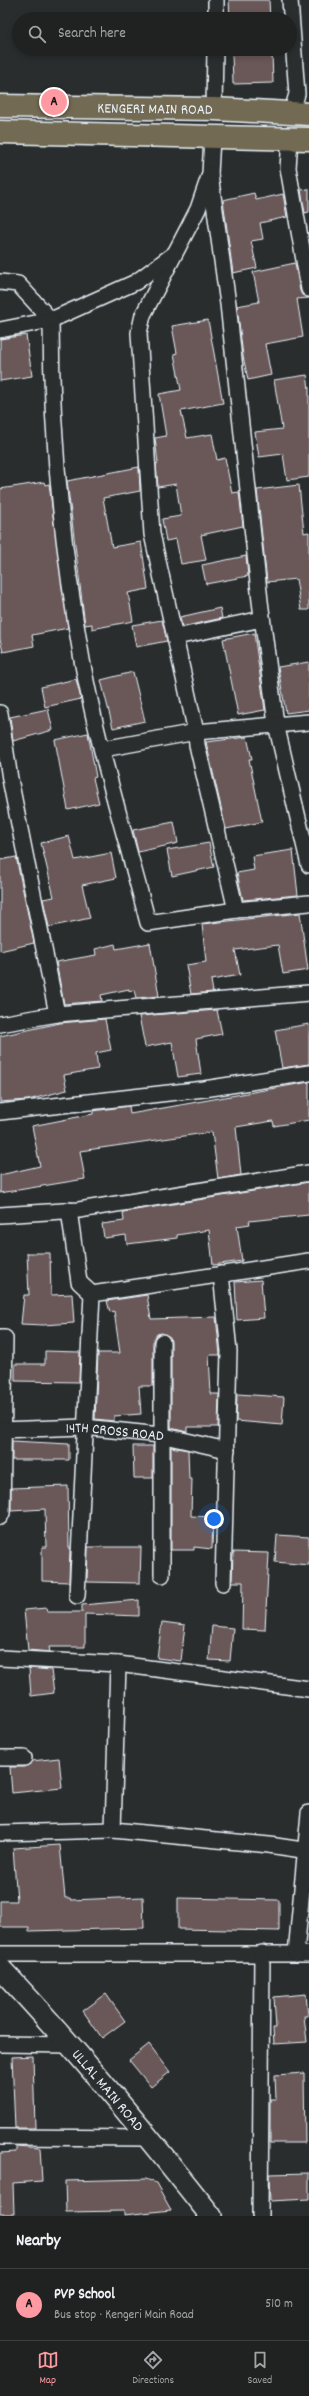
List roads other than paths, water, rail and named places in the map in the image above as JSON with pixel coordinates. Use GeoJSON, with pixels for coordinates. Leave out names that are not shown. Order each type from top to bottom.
{"type":"FeatureCollection","features":[{"type":"Feature","properties":{"kind":"main road","name":"KENGERI MAIN ROAD"},"geometry":{"type":"LineString","coordinates":[[0,106],[214,109],[300,114]]}},
{"type":"Feature","properties":{"kind":"main road","name":"KENGERI MAIN ROAD"},"geometry":{"type":"LineString","coordinates":[[0,132],[300,139]]}},
{"type":"Feature","properties":{"kind":"main road","name":"ULLAL MAIN ROAD"},"geometry":{"type":"LineString","coordinates":[[0,1968],[70,2045],[150,2138],[211,2216]]}},
{"type":"Feature","properties":{"kind":"street"},"geometry":{"type":"LineString","coordinates":[[216,0],[216,12]]}},
{"type":"Feature","properties":{"kind":"street"},"geometry":{"type":"LineString","coordinates":[[290,0],[291,12]]}},
{"type":"Feature","properties":{"kind":"street"},"geometry":{"type":"LineString","coordinates":[[214,109],[215,56]]}},
{"type":"Feature","properties":{"kind":"street"},"geometry":{"type":"LineString","coordinates":[[294,56],[300,114]]}},
{"type":"Feature","properties":{"kind":"street"},"geometry":{"type":"LineString","coordinates":[[212,137],[210,174],[228,304],[262,619],[276,724],[309,865]]}},
{"type":"Feature","properties":{"kind":"street"},"geometry":{"type":"LineString","coordinates":[[300,139],[288,168],[309,289]]}},
{"type":"Feature","properties":{"kind":"street"},"geometry":{"type":"LineString","coordinates":[[210,174],[198,209],[143,315],[139,333],[152,534],[176,638],[196,732],[197,745],[236,910]]}},
{"type":"Feature","properties":{"kind":"street"},"geometry":{"type":"LineString","coordinates":[[0,330],[51,320],[136,282],[174,254]]}},
{"type":"Feature","properties":{"kind":"street"},"geometry":{"type":"LineString","coordinates":[[0,282],[18,284],[51,320],[59,500],[82,660],[103,749],[148,923],[236,910],[309,903]]}},
{"type":"Feature","properties":{"kind":"street"},"geometry":{"type":"LineString","coordinates":[[176,638],[262,619]]}},
{"type":"Feature","properties":{"kind":"street"},"geometry":{"type":"LineString","coordinates":[[0,713],[5,780],[57,1014]]}},
{"type":"Feature","properties":{"kind":"street"},"geometry":{"type":"LineString","coordinates":[[103,749],[196,732],[309,722]]}},
{"type":"Feature","properties":{"kind":"street"},"geometry":{"type":"LineString","coordinates":[[0,1024],[57,1014],[309,993]]}},
{"type":"Feature","properties":{"kind":"street"},"geometry":{"type":"LineString","coordinates":[[0,1112],[204,1089],[309,1073]]}},
{"type":"Feature","properties":{"kind":"street"},"geometry":{"type":"LineString","coordinates":[[0,1215],[69,1210],[309,1172]]}},
{"type":"Feature","properties":{"kind":"street"},"geometry":{"type":"LineString","coordinates":[[69,1210],[79,1282],[92,1294]]}},
{"type":"Feature","properties":{"kind":"street"},"geometry":{"type":"LineString","coordinates":[[92,1294],[309,1261]]}},
{"type":"Feature","properties":{"kind":"street"},"geometry":{"type":"LineString","coordinates":[[221,1274],[229,1351],[223,1583]]}},
{"type":"Feature","properties":{"kind":"street"},"geometry":{"type":"LineString","coordinates":[[77,1596],[84,1427],[92,1294]]}},
{"type":"Feature","properties":{"kind":"street"},"geometry":{"type":"LineString","coordinates":[[0,1338],[5,1338],[2,1430],[2,1513],[0,1517]]}},
{"type":"Feature","properties":{"kind":"street"},"geometry":{"type":"LineString","coordinates":[[162,1342],[162,1575]]}},
{"type":"Feature","properties":{"kind":"street","name":"14TH CROSS ROAD"},"geometry":{"type":"LineString","coordinates":[[2,1430],[84,1427],[162,1435],[227,1450]]}},
{"type":"Feature","properties":{"kind":"street"},"geometry":{"type":"LineString","coordinates":[[0,1658],[118,1664],[309,1688]]}},
{"type":"Feature","properties":{"kind":"street"},"geometry":{"type":"LineString","coordinates":[[113,1830],[118,1664]]}},
{"type":"Feature","properties":{"kind":"street"},"geometry":{"type":"LineString","coordinates":[[0,1758],[24,1758]]}},
{"type":"Feature","properties":{"kind":"street"},"geometry":{"type":"LineString","coordinates":[[0,1954],[302,1954],[309,1813]]}},
{"type":"Feature","properties":{"kind":"street"},"geometry":{"type":"LineString","coordinates":[[0,1833],[113,1830],[269,1845],[307,1851]]}},
{"type":"Feature","properties":{"kind":"street"},"geometry":{"type":"LineString","coordinates":[[260,2216],[262,1953]]}},
{"type":"Feature","properties":{"kind":"street"},"geometry":{"type":"LineString","coordinates":[[0,2044],[70,2045]]}},
{"type":"Feature","properties":{"kind":"street"},"geometry":{"type":"LineString","coordinates":[[0,2137],[150,2138]]}},
{"type":"Feature","properties":{"kind":"place","name":"PVP School"},"geometry":{"type":"Point","coordinates":[54,102]}}]}
